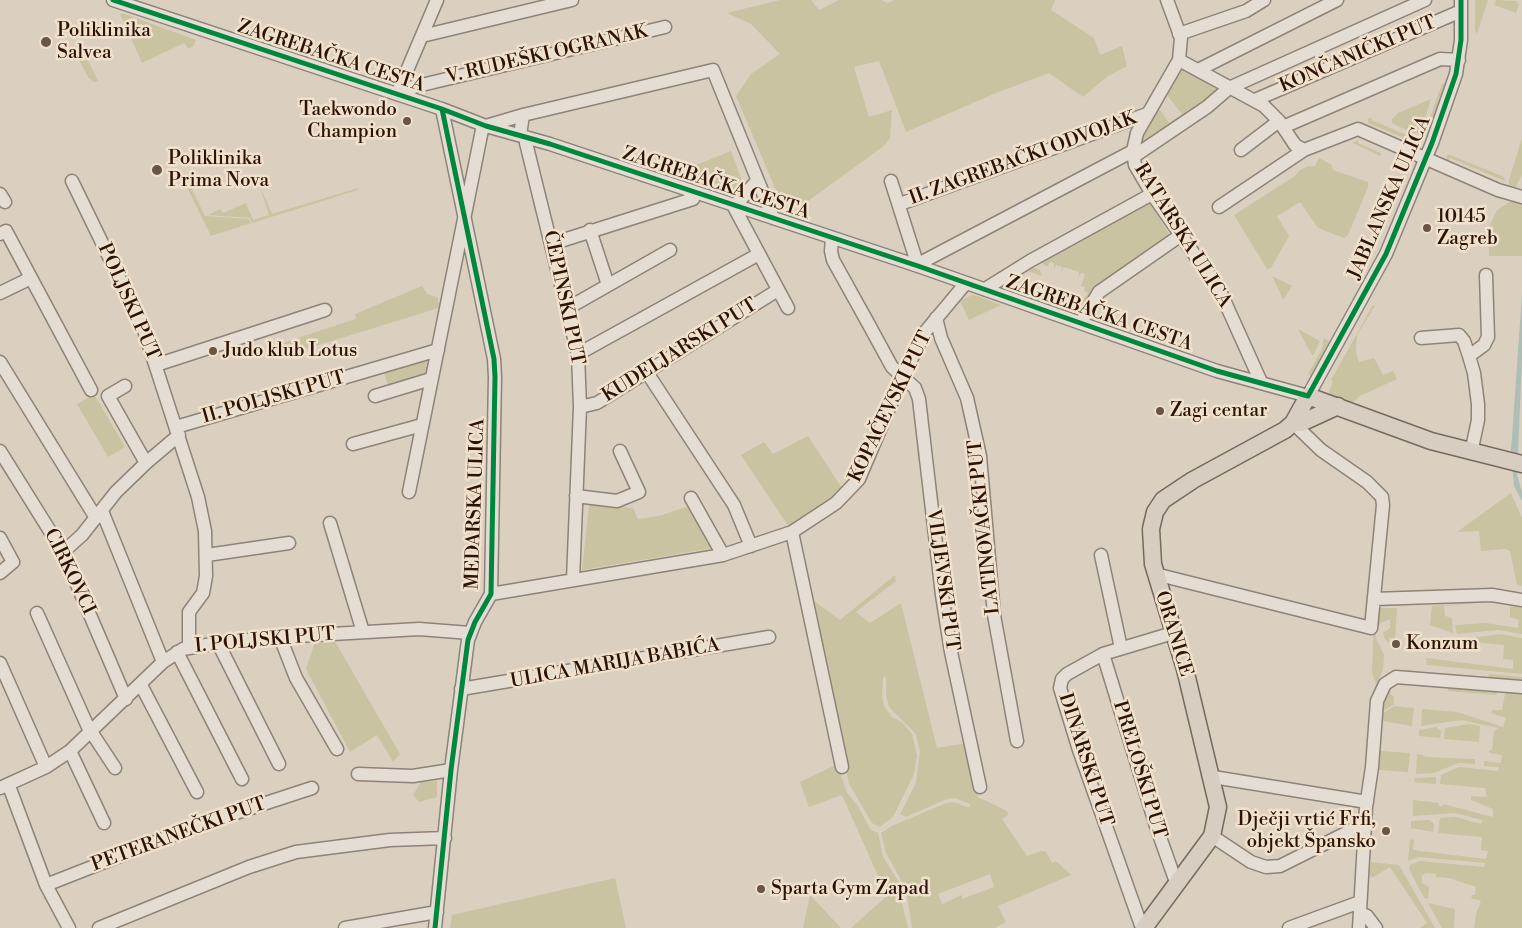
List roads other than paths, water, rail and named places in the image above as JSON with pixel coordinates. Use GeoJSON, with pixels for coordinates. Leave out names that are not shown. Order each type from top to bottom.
{"type":"FeatureCollection","features":[{"type":"Feature","properties":{"kind":"main road","name":"ZAGREBAČKA CESTA"},"geometry":{"type":"LineString","coordinates":[[1308,396],[1431,441],[1471,453],[1522,464]]}},
{"type":"Feature","properties":{"kind":"main road","name":"ORANICE"},"geometry":{"type":"LineString","coordinates":[[1143,928],[1212,836],[1218,807],[1212,777],[1173,632],[1155,574],[1151,529],[1155,512],[1163,500],[1178,489],[1281,433],[1293,423],[1308,396]]}},
{"type":"Feature","properties":{"kind":"main road"},"geometry":{"type":"LineString","coordinates":[[1293,423],[1301,423],[1338,406]]}},
{"type":"Feature","properties":{"kind":"street","name":"ZAGREBAČKA CESTA"},"geometry":{"type":"LineString","coordinates":[[113,0],[442,109],[486,126],[918,266],[1236,376],[1308,396]]}},
{"type":"Feature","properties":{"kind":"street"},"geometry":{"type":"LineString","coordinates":[[400,95],[437,0]]}},
{"type":"Feature","properties":{"kind":"street"},"geometry":{"type":"LineString","coordinates":[[422,36],[572,0]]}},
{"type":"Feature","properties":{"kind":"street"},"geometry":{"type":"LineString","coordinates":[[1167,0],[1179,34],[1179,60],[1255,100],[1281,124],[1295,145],[1304,150],[1219,207]]}},
{"type":"Feature","properties":{"kind":"street"},"geometry":{"type":"LineString","coordinates":[[1179,34],[1243,6],[1264,0]]}},
{"type":"Feature","properties":{"kind":"street"},"geometry":{"type":"LineString","coordinates":[[1198,70],[1336,0]]}},
{"type":"Feature","properties":{"kind":"street"},"geometry":{"type":"LineString","coordinates":[[891,181],[900,204],[918,266],[924,261],[1133,154],[1207,108],[1229,88],[1425,0]]}},
{"type":"Feature","properties":{"kind":"street","name":"JABLANSKA ULICA"},"geometry":{"type":"LineString","coordinates":[[1308,396],[1386,254],[1426,159],[1454,84],[1459,60],[1461,5]]}},
{"type":"Feature","properties":{"kind":"street","name":"KONČANIČKI PUT"},"geometry":{"type":"LineString","coordinates":[[1255,100],[1461,5]]}},
{"type":"Feature","properties":{"kind":"street","name":"V. RUDEŠKI OGRANAK"},"geometry":{"type":"LineString","coordinates":[[400,95],[413,87],[665,27]]}},
{"type":"Feature","properties":{"kind":"street"},"geometry":{"type":"LineString","coordinates":[[1241,150],[1281,124],[1440,59],[1459,60]]}},
{"type":"Feature","properties":{"kind":"street","name":"RATARSKA ULICA"},"geometry":{"type":"LineString","coordinates":[[1179,60],[1137,133],[1133,154],[1139,173],[1152,194],[1220,291],[1251,356],[1260,382]]}},
{"type":"Feature","properties":{"kind":"street","name":"ZAGREBAČKA CESTA"},"geometry":{"type":"LineString","coordinates":[[486,126],[523,115],[713,70],[756,182],[773,218]]}},
{"type":"Feature","properties":{"kind":"street","name":"MEDARSKA ULICA"},"geometry":{"type":"LineString","coordinates":[[435,928],[460,689],[470,633],[491,594],[495,377],[494,360],[442,109]]}},
{"type":"Feature","properties":{"kind":"street","name":"II. ZAGREBAČKI ODVOJAK"},"geometry":{"type":"LineString","coordinates":[[900,204],[1147,114]]}},
{"type":"Feature","properties":{"kind":"street"},"geometry":{"type":"LineString","coordinates":[[523,115],[524,137]]}},
{"type":"Feature","properties":{"kind":"street"},"geometry":{"type":"LineString","coordinates":[[409,492],[482,130],[486,126]]}},
{"type":"Feature","properties":{"kind":"street","name":"JABLANSKA ULICA"},"geometry":{"type":"LineString","coordinates":[[1304,150],[1358,129],[1426,159]]}},
{"type":"Feature","properties":{"kind":"street","name":"ČEPINSKI PUT"},"geometry":{"type":"LineString","coordinates":[[524,137],[578,354],[580,407],[573,580]]}},
{"type":"Feature","properties":{"kind":"street"},"geometry":{"type":"LineString","coordinates":[[1426,159],[1498,190],[1522,197]]}},
{"type":"Feature","properties":{"kind":"street","name":"POLJSKI PUT"},"geometry":{"type":"LineString","coordinates":[[72,181],[122,280],[156,365],[178,431]]}},
{"type":"Feature","properties":{"kind":"street","name":"ZAGREBAČKA CESTA"},"geometry":{"type":"LineString","coordinates":[[734,207],[756,182]]}},
{"type":"Feature","properties":{"kind":"street"},"geometry":{"type":"LineString","coordinates":[[985,289],[1030,261],[1152,194]]}},
{"type":"Feature","properties":{"kind":"street"},"geometry":{"type":"LineString","coordinates":[[551,244],[590,230],[694,199]]}},
{"type":"Feature","properties":{"kind":"street","name":"ZAGREBAČKA CESTA"},"geometry":{"type":"LineString","coordinates":[[734,207],[788,308]]}},
{"type":"Feature","properties":{"kind":"street"},"geometry":{"type":"LineString","coordinates":[[590,230],[608,286]]}},
{"type":"Feature","properties":{"kind":"street"},"geometry":{"type":"LineString","coordinates":[[3,232],[31,278],[91,390]]}},
{"type":"Feature","properties":{"kind":"street"},"geometry":{"type":"LineString","coordinates":[[1081,322],[1099,292],[1181,235]]}},
{"type":"Feature","properties":{"kind":"street"},"geometry":{"type":"LineString","coordinates":[[832,238],[831,251],[833,260],[892,367],[902,378]]}},
{"type":"Feature","properties":{"kind":"street"},"geometry":{"type":"LineString","coordinates":[[568,308],[670,250]]}},
{"type":"Feature","properties":{"kind":"street"},"geometry":{"type":"LineString","coordinates":[[578,354],[760,254]]}},
{"type":"Feature","properties":{"kind":"street"},"geometry":{"type":"LineString","coordinates":[[1469,356],[1484,345],[1488,337],[1486,275]]}},
{"type":"Feature","properties":{"kind":"street"},"geometry":{"type":"LineString","coordinates":[[0,293],[31,278]]}},
{"type":"Feature","properties":{"kind":"street","name":"KOPAČEVSKI PUT"},"geometry":{"type":"LineString","coordinates":[[491,594],[723,555],[792,532],[836,503],[859,479],[902,378],[924,332],[966,283]]}},
{"type":"Feature","properties":{"kind":"street","name":"KUDELJARSKI PUT"},"geometry":{"type":"LineString","coordinates":[[580,407],[597,403],[778,290]]}},
{"type":"Feature","properties":{"kind":"street"},"geometry":{"type":"LineString","coordinates":[[156,365],[326,310]]}},
{"type":"Feature","properties":{"kind":"street","name":"LATINOVAČKI PUT"},"geometry":{"type":"LineString","coordinates":[[936,318],[941,338],[967,398],[980,456],[994,615],[1017,741]]}},
{"type":"Feature","properties":{"kind":"street"},"geometry":{"type":"LineString","coordinates":[[1421,338],[1459,335],[1464,341],[1474,373],[1478,404],[1478,420],[1471,453]]}},
{"type":"Feature","properties":{"kind":"street","name":"II. POLJSKI PUT"},"geometry":{"type":"LineString","coordinates":[[63,552],[82,535],[116,492],[178,431],[438,350]]}},
{"type":"Feature","properties":{"kind":"street"},"geometry":{"type":"LineString","coordinates":[[1236,376],[1248,364],[1251,356]]}},
{"type":"Feature","properties":{"kind":"street"},"geometry":{"type":"LineString","coordinates":[[0,362],[99,514],[163,662]]}},
{"type":"Feature","properties":{"kind":"street"},"geometry":{"type":"LineString","coordinates":[[646,371],[734,505],[751,546]]}},
{"type":"Feature","properties":{"kind":"street","name":"VILJEVSKI PUT"},"geometry":{"type":"LineString","coordinates":[[902,378],[915,388],[919,399],[942,595],[951,652],[980,786]]}},
{"type":"Feature","properties":{"kind":"street"},"geometry":{"type":"LineString","coordinates":[[375,396],[431,379]]}},
{"type":"Feature","properties":{"kind":"street"},"geometry":{"type":"LineString","coordinates":[[125,386],[108,396],[146,462]]}},
{"type":"Feature","properties":{"kind":"street"},"geometry":{"type":"LineString","coordinates":[[1155,574],[1371,628],[1383,505],[1382,497],[1367,482],[1321,450],[1293,423]]}},
{"type":"Feature","properties":{"kind":"street"},"geometry":{"type":"LineString","coordinates":[[353,444],[422,425]]}},
{"type":"Feature","properties":{"kind":"street","name":"II. POLJSKI PUT"},"geometry":{"type":"LineString","coordinates":[[178,431],[198,497],[206,555],[205,588],[189,612],[183,650]]}},
{"type":"Feature","properties":{"kind":"street","name":"CIRKOVCI"},"geometry":{"type":"LineString","coordinates":[[0,451],[63,552],[126,699]]}},
{"type":"Feature","properties":{"kind":"street"},"geometry":{"type":"LineString","coordinates":[[576,496],[617,501],[639,492],[620,451]]}},
{"type":"Feature","properties":{"kind":"street"},"geometry":{"type":"LineString","coordinates":[[691,498],[723,555]]}},
{"type":"Feature","properties":{"kind":"street"},"geometry":{"type":"LineString","coordinates":[[330,523],[363,632]]}},
{"type":"Feature","properties":{"kind":"street"},"geometry":{"type":"LineString","coordinates":[[792,532],[842,767]]}},
{"type":"Feature","properties":{"kind":"street"},"geometry":{"type":"LineString","coordinates":[[0,538],[13,562],[0,573]]}},
{"type":"Feature","properties":{"kind":"street"},"geometry":{"type":"LineString","coordinates":[[206,555],[289,543]]}},
{"type":"Feature","properties":{"kind":"street"},"geometry":{"type":"LineString","coordinates":[[1101,556],[1121,648]]}},
{"type":"Feature","properties":{"kind":"street"},"geometry":{"type":"LineString","coordinates":[[1374,599],[1492,595],[1522,600]]}},
{"type":"Feature","properties":{"kind":"street"},"geometry":{"type":"LineString","coordinates":[[37,613],[91,731],[115,768]]}},
{"type":"Feature","properties":{"kind":"street","name":"I. POLJSKI PUT"},"geometry":{"type":"LineString","coordinates":[[5,787],[46,767],[70,751],[142,685],[163,662],[183,650],[218,643],[363,632],[419,629],[470,633]]}},
{"type":"Feature","properties":{"kind":"street","name":"DINARSKI PUT"},"geometry":{"type":"LineString","coordinates":[[1143,928],[1079,750],[1060,688],[1062,679],[1067,674],[1103,654],[1173,632]]}},
{"type":"Feature","properties":{"kind":"street"},"geometry":{"type":"LineString","coordinates":[[280,637],[296,678],[337,749]]}},
{"type":"Feature","properties":{"kind":"street","name":"ULICA MARIJA BABIĆA"},"geometry":{"type":"LineString","coordinates":[[460,689],[769,637]]}},
{"type":"Feature","properties":{"kind":"street"},"geometry":{"type":"LineString","coordinates":[[218,643],[279,764]]}},
{"type":"Feature","properties":{"kind":"street"},"geometry":{"type":"LineString","coordinates":[[183,650],[242,779]]}},
{"type":"Feature","properties":{"kind":"street","name":"PRELOŠKI PUT"},"geometry":{"type":"LineString","coordinates":[[1103,654],[1156,826],[1177,885]]}},
{"type":"Feature","properties":{"kind":"street"},"geometry":{"type":"LineString","coordinates":[[0,663],[46,767]]}},
{"type":"Feature","properties":{"kind":"street"},"geometry":{"type":"LineString","coordinates":[[1359,928],[1364,824],[1372,767],[1377,701],[1380,690],[1388,680],[1396,677],[1522,687]]}},
{"type":"Feature","properties":{"kind":"street"},"geometry":{"type":"LineString","coordinates":[[142,685],[197,792]]}},
{"type":"Feature","properties":{"kind":"street"},"geometry":{"type":"LineString","coordinates":[[70,751],[104,823]]}},
{"type":"Feature","properties":{"kind":"street"},"geometry":{"type":"LineString","coordinates":[[358,774],[413,776],[451,770]]}},
{"type":"Feature","properties":{"kind":"street"},"geometry":{"type":"LineString","coordinates":[[1212,777],[1367,802]]}},
{"type":"Feature","properties":{"kind":"street"},"geometry":{"type":"LineString","coordinates":[[5,787],[46,884],[69,928]]}},
{"type":"Feature","properties":{"kind":"street","name":"PETERANEČKI PUT"},"geometry":{"type":"LineString","coordinates":[[46,884],[199,824],[312,788]]}},
{"type":"Feature","properties":{"kind":"street"},"geometry":{"type":"LineString","coordinates":[[1212,836],[1251,862],[1266,867],[1280,866],[1364,824]]}},
{"type":"Feature","properties":{"kind":"street"},"geometry":{"type":"LineString","coordinates":[[98,928],[249,867],[296,852],[390,840],[445,838]]}},
{"type":"Feature","properties":{"kind":"street"},"geometry":{"type":"LineString","coordinates":[[1289,928],[1360,908]]}},
{"type":"Feature","properties":{"kind":"street"},"geometry":{"type":"LineString","coordinates":[[1360,908],[1376,928]]}},
{"type":"Feature","properties":{"kind":"street"},"geometry":{"type":"LineString","coordinates":[[345,928],[437,912]]}},
{"type":"Feature","properties":{"kind":"place","name":"Poliklinika Salvea"},"geometry":{"type":"Point","coordinates":[46,42]}},
{"type":"Feature","properties":{"kind":"place","name":"Taekwondo Champion"},"geometry":{"type":"Point","coordinates":[407,121]}},
{"type":"Feature","properties":{"kind":"place","name":"Poliklinika Prima Nova"},"geometry":{"type":"Point","coordinates":[157,170]}},
{"type":"Feature","properties":{"kind":"place","name":"10145 Zagreb"},"geometry":{"type":"Point","coordinates":[1427,228]}},
{"type":"Feature","properties":{"kind":"place","name":"Judo klub Lotus"},"geometry":{"type":"Point","coordinates":[213,351]}},
{"type":"Feature","properties":{"kind":"place","name":"Zagi centar"},"geometry":{"type":"Point","coordinates":[1160,411]}},
{"type":"Feature","properties":{"kind":"place","name":"Konzum"},"geometry":{"type":"Point","coordinates":[1396,644]}},
{"type":"Feature","properties":{"kind":"place","name":"Dječji vrtić Frfi, objekt Špansko"},"geometry":{"type":"Point","coordinates":[1386,831]}},
{"type":"Feature","properties":{"kind":"place","name":"Sparta Gym Zapad"},"geometry":{"type":"Point","coordinates":[761,889]}}]}
